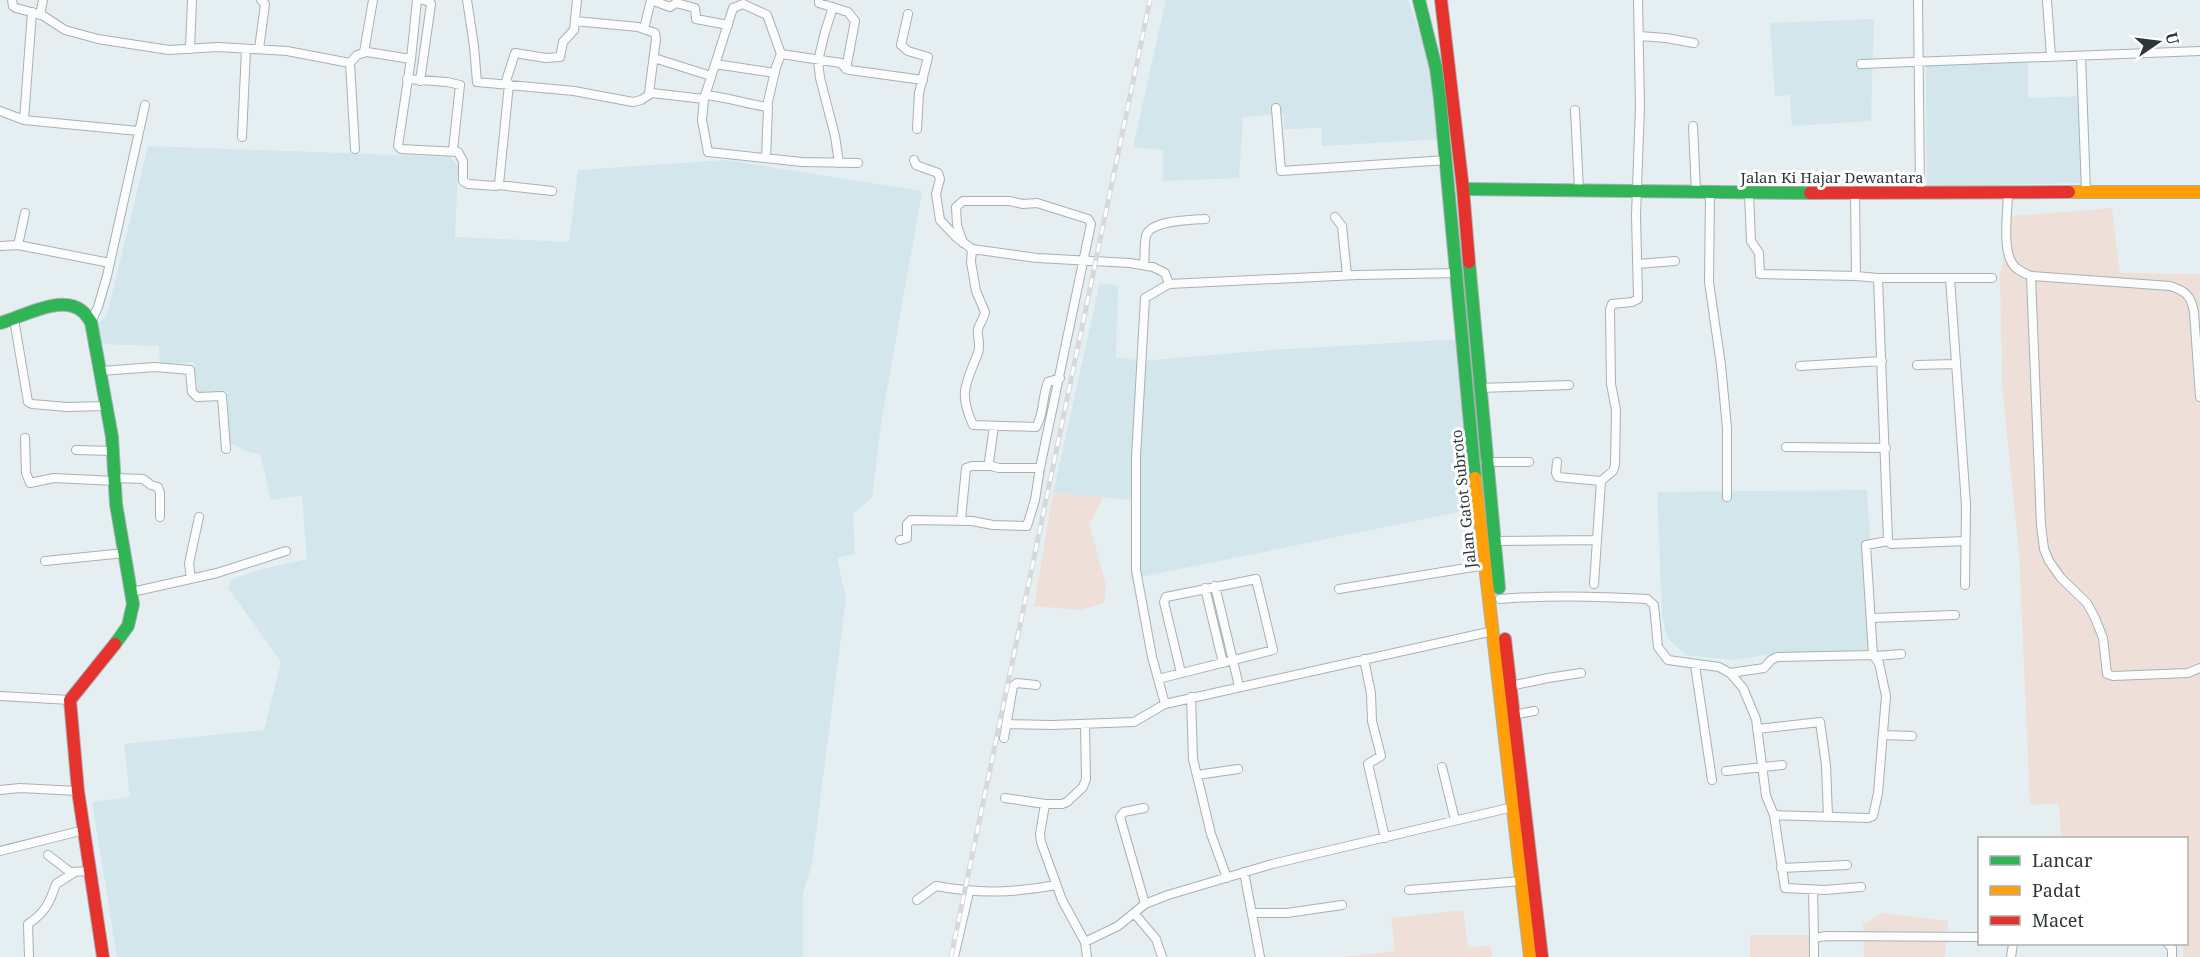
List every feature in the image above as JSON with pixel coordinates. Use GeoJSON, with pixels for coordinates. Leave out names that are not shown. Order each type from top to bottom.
{"type":"FeatureCollection","features":[{"type":"Feature","properties":{"kind":"main road","name":"Jalan Gatot Subroto"},"geometry":{"type":"LineString","coordinates":[[1419,0],[1436,68],[1447,160],[1485,565],[1530,957]]}},
{"type":"Feature","properties":{"kind":"main road"},"geometry":{"type":"LineString","coordinates":[[1434,0],[1444,41]]}},
{"type":"Feature","properties":{"kind":"main road"},"geometry":{"type":"LineString","coordinates":[[1441,0],[1444,41]]}},
{"type":"Feature","properties":{"kind":"main road","name":"Jalan Gatot Subroto"},"geometry":{"type":"LineString","coordinates":[[1444,41],[1453,91],[1463,189],[1493,541],[1542,957]]}},
{"type":"Feature","properties":{"kind":"main road","name":"Jalan Ki Hajar Dewantara"},"geometry":{"type":"LineString","coordinates":[[1463,189],[1749,193],[2200,192]]}},
{"type":"Feature","properties":{"kind":"main road"},"geometry":{"type":"LineString","coordinates":[[0,323],[47,307],[66,304],[82,309],[91,322],[106,406],[113,451],[116,504],[133,604],[128,626],[116,645],[92,670],[70,700],[78,791],[103,957]]}},
{"type":"Feature","properties":{"kind":"street"},"geometry":{"type":"LineString","coordinates":[[12,0],[16,8],[36,13],[65,30],[88,38],[169,50],[218,47],[304,53],[350,63]]}},
{"type":"Feature","properties":{"kind":"street"},"geometry":{"type":"LineString","coordinates":[[24,120],[36,13],[43,0]]}},
{"type":"Feature","properties":{"kind":"street"},"geometry":{"type":"LineString","coordinates":[[190,49],[192,0]]}},
{"type":"Feature","properties":{"kind":"street"},"geometry":{"type":"LineString","coordinates":[[259,50],[265,4],[261,0]]}},
{"type":"Feature","properties":{"kind":"street"},"geometry":{"type":"LineString","coordinates":[[350,63],[364,52],[373,0]]}},
{"type":"Feature","properties":{"kind":"street"},"geometry":{"type":"LineString","coordinates":[[417,0],[399,148],[453,150],[461,155],[464,183],[552,191]]}},
{"type":"Feature","properties":{"kind":"street"},"geometry":{"type":"LineString","coordinates":[[420,81],[431,4],[423,0]]}},
{"type":"Feature","properties":{"kind":"street"},"geometry":{"type":"LineString","coordinates":[[467,0],[477,82],[579,92],[633,102],[641,100],[649,93],[656,34],[644,29],[575,21]]}},
{"type":"Feature","properties":{"kind":"street"},"geometry":{"type":"LineString","coordinates":[[498,185],[501,176],[507,84],[516,53],[546,58],[560,57],[562,45],[573,32],[577,0]]}},
{"type":"Feature","properties":{"kind":"street"},"geometry":{"type":"LineString","coordinates":[[644,29],[651,0],[670,7],[676,3],[692,6],[696,19],[728,25]]}},
{"type":"Feature","properties":{"kind":"street"},"geometry":{"type":"LineString","coordinates":[[819,0],[819,3],[848,12],[855,21],[846,69]]}},
{"type":"Feature","properties":{"kind":"street"},"geometry":{"type":"LineString","coordinates":[[1594,584],[1601,481],[1616,465],[1616,410],[1611,384],[1610,305],[1638,299],[1636,216],[1640,106],[1638,0]]}},
{"type":"Feature","properties":{"kind":"street"},"geometry":{"type":"LineString","coordinates":[[1918,0],[1920,192]]}},
{"type":"Feature","properties":{"kind":"street"},"geometry":{"type":"LineString","coordinates":[[2047,0],[2051,57]]}},
{"type":"Feature","properties":{"kind":"street"},"geometry":{"type":"LineString","coordinates":[[766,158],[767,106],[781,54],[768,18],[763,13],[743,4],[737,5],[730,13],[705,97],[702,120],[708,152],[802,162],[858,164]]}},
{"type":"Feature","properties":{"kind":"street"},"geometry":{"type":"LineString","coordinates":[[833,7],[818,61],[839,163]]}},
{"type":"Feature","properties":{"kind":"street"},"geometry":{"type":"LineString","coordinates":[[908,14],[901,45],[908,51],[927,56],[918,98],[917,129]]}},
{"type":"Feature","properties":{"kind":"street"},"geometry":{"type":"LineString","coordinates":[[1639,36],[1694,43]]}},
{"type":"Feature","properties":{"kind":"street"},"geometry":{"type":"LineString","coordinates":[[242,137],[246,49]]}},
{"type":"Feature","properties":{"kind":"street"},"geometry":{"type":"LineString","coordinates":[[1861,64],[2200,51]]}},
{"type":"Feature","properties":{"kind":"street"},"geometry":{"type":"LineString","coordinates":[[364,52],[411,59]]}},
{"type":"Feature","properties":{"kind":"street"},"geometry":{"type":"LineString","coordinates":[[781,54],[842,63],[846,69],[923,80]]}},
{"type":"Feature","properties":{"kind":"street"},"geometry":{"type":"LineString","coordinates":[[2081,56],[2086,191]]}},
{"type":"Feature","properties":{"kind":"street"},"geometry":{"type":"LineString","coordinates":[[654,58],[711,76]]}},
{"type":"Feature","properties":{"kind":"street"},"geometry":{"type":"LineString","coordinates":[[350,63],[355,149]]}},
{"type":"Feature","properties":{"kind":"street"},"geometry":{"type":"LineString","coordinates":[[715,64],[775,72]]}},
{"type":"Feature","properties":{"kind":"street"},"geometry":{"type":"LineString","coordinates":[[407,79],[460,85],[453,150]]}},
{"type":"Feature","properties":{"kind":"street"},"geometry":{"type":"LineString","coordinates":[[649,93],[727,97],[755,106],[767,106]]}},
{"type":"Feature","properties":{"kind":"street"},"geometry":{"type":"LineString","coordinates":[[91,322],[98,307],[110,263],[145,105]]}},
{"type":"Feature","properties":{"kind":"street"},"geometry":{"type":"LineString","coordinates":[[1276,108],[1281,171],[1447,160]]}},
{"type":"Feature","properties":{"kind":"street"},"geometry":{"type":"LineString","coordinates":[[1575,110],[1579,190]]}},
{"type":"Feature","properties":{"kind":"street"},"geometry":{"type":"LineString","coordinates":[[0,111],[24,120],[138,131]]}},
{"type":"Feature","properties":{"kind":"street"},"geometry":{"type":"LineString","coordinates":[[1693,126],[1696,192]]}},
{"type":"Feature","properties":{"kind":"street"},"geometry":{"type":"LineString","coordinates":[[914,160],[916,165],[938,173],[940,179],[936,194],[940,220],[972,249],[1037,258],[1085,259],[1144,265],[1165,273],[1169,284]]}},
{"type":"Feature","properties":{"kind":"street"},"geometry":{"type":"LineString","coordinates":[[2008,191],[2008,254],[2012,263],[2019,270],[2031,276],[2170,286],[2188,294],[2192,300],[2194,312],[2200,397]]}},
{"type":"Feature","properties":{"kind":"street"},"geometry":{"type":"LineString","coordinates":[[1710,192],[1709,282],[1727,428],[1727,496]]}},
{"type":"Feature","properties":{"kind":"street"},"geometry":{"type":"LineString","coordinates":[[1855,192],[1856,276]]}},
{"type":"Feature","properties":{"kind":"street"},"geometry":{"type":"LineString","coordinates":[[1749,193],[1751,241],[1759,253],[1760,274],[1878,278],[1992,278]]}},
{"type":"Feature","properties":{"kind":"street"},"geometry":{"type":"LineString","coordinates":[[900,540],[907,538],[909,520],[962,520],[993,525],[1028,526],[1091,227],[1090,221],[1065,210],[1037,203],[974,201],[960,203],[956,207],[955,215],[963,243]]}},
{"type":"Feature","properties":{"kind":"street"},"geometry":{"type":"LineString","coordinates":[[18,245],[25,213]]}},
{"type":"Feature","properties":{"kind":"street"},"geometry":{"type":"LineString","coordinates":[[1335,217],[1341,226],[1347,275]]}},
{"type":"Feature","properties":{"kind":"street"},"geometry":{"type":"LineString","coordinates":[[1144,265],[1146,235],[1152,228],[1170,222],[1205,219]]}},
{"type":"Feature","properties":{"kind":"street"},"geometry":{"type":"LineString","coordinates":[[0,246],[18,245],[110,263]]}},
{"type":"Feature","properties":{"kind":"street"},"geometry":{"type":"LineString","coordinates":[[972,249],[971,262],[976,291],[985,314],[978,331],[979,351],[966,383],[964,403],[973,425],[1036,427],[1041,418],[1044,390],[1048,382],[1060,378]]}},
{"type":"Feature","properties":{"kind":"street"},"geometry":{"type":"LineString","coordinates":[[1638,264],[1675,261]]}},
{"type":"Feature","properties":{"kind":"street"},"geometry":{"type":"LineString","coordinates":[[1165,704],[1137,580],[1136,457],[1143,302],[1151,293],[1164,289],[1169,284],[1347,275],[1457,273]]}},
{"type":"Feature","properties":{"kind":"street"},"geometry":{"type":"LineString","coordinates":[[2031,276],[2041,525],[2044,549],[2049,561],[2061,578],[2087,603],[2096,618],[2103,638],[2107,674],[2113,676],[2188,673],[2200,668]]}},
{"type":"Feature","properties":{"kind":"street"},"geometry":{"type":"LineString","coordinates":[[1878,278],[1888,541]]}},
{"type":"Feature","properties":{"kind":"street"},"geometry":{"type":"LineString","coordinates":[[1950,278],[1954,363],[1965,494],[1965,585]]}},
{"type":"Feature","properties":{"kind":"street"},"geometry":{"type":"LineString","coordinates":[[14,319],[28,402],[67,406],[106,406]]}},
{"type":"Feature","properties":{"kind":"street"},"geometry":{"type":"LineString","coordinates":[[1800,366],[1882,362]]}},
{"type":"Feature","properties":{"kind":"street"},"geometry":{"type":"LineString","coordinates":[[1917,365],[1954,363]]}},
{"type":"Feature","properties":{"kind":"street"},"geometry":{"type":"LineString","coordinates":[[100,371],[155,367],[190,370],[192,392],[197,397],[222,396],[226,449]]}},
{"type":"Feature","properties":{"kind":"street"},"geometry":{"type":"LineString","coordinates":[[1479,388],[1569,385]]}},
{"type":"Feature","properties":{"kind":"street"},"geometry":{"type":"LineString","coordinates":[[991,466],[989,462],[994,426]]}},
{"type":"Feature","properties":{"kind":"street"},"geometry":{"type":"LineString","coordinates":[[25,438],[26,473],[30,483],[54,478],[143,479],[151,486],[158,487],[160,517]]}},
{"type":"Feature","properties":{"kind":"street"},"geometry":{"type":"LineString","coordinates":[[1786,447],[1886,448]]}},
{"type":"Feature","properties":{"kind":"street"},"geometry":{"type":"LineString","coordinates":[[76,450],[113,451]]}},
{"type":"Feature","properties":{"kind":"street"},"geometry":{"type":"LineString","coordinates":[[1485,462],[1529,462]]}},
{"type":"Feature","properties":{"kind":"street"},"geometry":{"type":"LineString","coordinates":[[1557,462],[1558,477],[1601,481]]}},
{"type":"Feature","properties":{"kind":"street"},"geometry":{"type":"LineString","coordinates":[[962,520],[966,468],[991,466],[1040,468]]}},
{"type":"Feature","properties":{"kind":"street"},"geometry":{"type":"LineString","coordinates":[[191,579],[189,563],[199,517]]}},
{"type":"Feature","properties":{"kind":"street"},"geometry":{"type":"LineString","coordinates":[[1493,541],[1597,540]]}},
{"type":"Feature","properties":{"kind":"street"},"geometry":{"type":"LineString","coordinates":[[1774,815],[1873,816],[1878,793],[1886,696],[1882,674],[1875,655],[1865,548],[1868,544],[1888,541],[1891,544],[1965,542]]}},
{"type":"Feature","properties":{"kind":"street"},"geometry":{"type":"LineString","coordinates":[[132,592],[217,573],[286,551]]}},
{"type":"Feature","properties":{"kind":"street"},"geometry":{"type":"LineString","coordinates":[[45,561],[125,553]]}},
{"type":"Feature","properties":{"kind":"street"},"geometry":{"type":"LineString","coordinates":[[1339,589],[1485,565]]}},
{"type":"Feature","properties":{"kind":"street"},"geometry":{"type":"LineString","coordinates":[[1158,679],[1272,650],[1256,579],[1205,588],[1164,599],[1181,673]]}},
{"type":"Feature","properties":{"kind":"street"},"geometry":{"type":"LineString","coordinates":[[1215,586],[1239,686]]}},
{"type":"Feature","properties":{"kind":"street"},"geometry":{"type":"LineString","coordinates":[[1205,588],[1223,663]]}},
{"type":"Feature","properties":{"kind":"street"},"geometry":{"type":"LineString","coordinates":[[1500,599],[1547,596],[1647,599],[1654,605],[1656,638],[1662,655],[1668,660],[1719,667],[1730,673],[1743,688],[1756,719],[1766,796],[1774,815],[1785,888],[1813,890],[1861,887]]}},
{"type":"Feature","properties":{"kind":"street"},"geometry":{"type":"LineString","coordinates":[[1871,618],[1955,615]]}},
{"type":"Feature","properties":{"kind":"street"},"geometry":{"type":"LineString","coordinates":[[1006,724],[1134,722],[1165,704],[1191,697],[1493,631]]}},
{"type":"Feature","properties":{"kind":"street"},"geometry":{"type":"LineString","coordinates":[[1730,673],[1764,668],[1777,657],[1901,654]]}},
{"type":"Feature","properties":{"kind":"street"},"geometry":{"type":"LineString","coordinates":[[1364,659],[1371,693],[1371,721],[1381,756],[1368,764],[1385,838]]}},
{"type":"Feature","properties":{"kind":"street"},"geometry":{"type":"LineString","coordinates":[[1695,665],[1712,780]]}},
{"type":"Feature","properties":{"kind":"street"},"geometry":{"type":"LineString","coordinates":[[1510,686],[1581,673]]}},
{"type":"Feature","properties":{"kind":"street"},"geometry":{"type":"LineString","coordinates":[[1004,738],[1013,686],[1017,683],[1036,685]]}},
{"type":"Feature","properties":{"kind":"street"},"geometry":{"type":"LineString","coordinates":[[0,696],[70,700]]}},
{"type":"Feature","properties":{"kind":"street"},"geometry":{"type":"LineString","coordinates":[[1191,697],[1192,753],[1211,834],[1227,878]]}},
{"type":"Feature","properties":{"kind":"street"},"geometry":{"type":"LineString","coordinates":[[1513,715],[1534,711]]}},
{"type":"Feature","properties":{"kind":"street"},"geometry":{"type":"LineString","coordinates":[[1757,729],[1810,722],[1822,724],[1828,816]]}},
{"type":"Feature","properties":{"kind":"street"},"geometry":{"type":"LineString","coordinates":[[1005,798],[1046,804],[1065,803],[1085,783],[1085,724]]}},
{"type":"Feature","properties":{"kind":"street"},"geometry":{"type":"LineString","coordinates":[[1883,735],[1912,736]]}},
{"type":"Feature","properties":{"kind":"street"},"geometry":{"type":"LineString","coordinates":[[1726,771],[1782,765]]}},
{"type":"Feature","properties":{"kind":"street"},"geometry":{"type":"LineString","coordinates":[[1442,766],[1455,820]]}},
{"type":"Feature","properties":{"kind":"street"},"geometry":{"type":"LineString","coordinates":[[1197,775],[1238,769]]}},
{"type":"Feature","properties":{"kind":"street"},"geometry":{"type":"LineString","coordinates":[[0,789],[78,791]]}},
{"type":"Feature","properties":{"kind":"street"},"geometry":{"type":"LineString","coordinates":[[1046,804],[1040,838],[1056,885],[1085,942],[1087,957]]}},
{"type":"Feature","properties":{"kind":"street"},"geometry":{"type":"LineString","coordinates":[[1085,942],[1118,926],[1145,904],[1244,872],[1513,807]]}},
{"type":"Feature","properties":{"kind":"street"},"geometry":{"type":"LineString","coordinates":[[1144,808],[1124,812],[1120,817],[1145,904]]}},
{"type":"Feature","properties":{"kind":"street"},"geometry":{"type":"LineString","coordinates":[[0,850],[84,830]]}},
{"type":"Feature","properties":{"kind":"street"},"geometry":{"type":"LineString","coordinates":[[48,855],[65,870],[90,871]]}},
{"type":"Feature","properties":{"kind":"street"},"geometry":{"type":"LineString","coordinates":[[1781,868],[1847,865]]}},
{"type":"Feature","properties":{"kind":"street"},"geometry":{"type":"LineString","coordinates":[[29,957],[28,924],[44,909],[53,896],[56,884],[75,872]]}},
{"type":"Feature","properties":{"kind":"street"},"geometry":{"type":"LineString","coordinates":[[1244,872],[1260,957]]}},
{"type":"Feature","properties":{"kind":"street"},"geometry":{"type":"LineString","coordinates":[[1409,890],[1522,881]]}},
{"type":"Feature","properties":{"kind":"street"},"geometry":{"type":"LineString","coordinates":[[917,900],[936,886],[969,892],[1015,892],[1056,885]]}},
{"type":"Feature","properties":{"kind":"street"},"geometry":{"type":"LineString","coordinates":[[1813,890],[1814,957]]}},
{"type":"Feature","properties":{"kind":"street"},"geometry":{"type":"LineString","coordinates":[[954,957],[969,892]]}},
{"type":"Feature","properties":{"kind":"street"},"geometry":{"type":"LineString","coordinates":[[1253,913],[1287,913],[1342,905]]}},
{"type":"Feature","properties":{"kind":"street"},"geometry":{"type":"LineString","coordinates":[[1134,913],[1156,939],[1162,957]]}},
{"type":"Feature","properties":{"kind":"street"},"geometry":{"type":"LineString","coordinates":[[1814,938],[1826,936],[1978,938]]}},
{"type":"Feature","properties":{"kind":"shaded area"},"geometry":{"type":"Polygon","coordinates":[[[1166,0],[1408,0],[1431,64],[1443,139],[1322,146],[1321,128],[1284,129],[1284,114],[1243,117],[1239,178],[1163,181],[1163,150],[1133,147],[1166,0]]]}},
{"type":"Feature","properties":{"kind":"shaded area"},"geometry":{"type":"Polygon","coordinates":[[[1874,19],[1871,121],[1792,126],[1790,95],[1775,96],[1770,23],[1874,19]]]}},
{"type":"Feature","properties":{"kind":"shaded area"},"geometry":{"type":"Polygon","coordinates":[[[1926,63],[2028,63],[2028,98],[2084,96],[2084,183],[1927,186],[1926,63]]]}},
{"type":"Feature","properties":{"kind":"shaded area"},"geometry":{"type":"Polygon","coordinates":[[[148,146],[450,157],[458,166],[455,237],[569,242],[578,170],[726,160],[922,191],[881,424],[872,498],[853,513],[855,554],[837,558],[846,598],[812,864],[803,893],[803,957],[117,957],[92,802],[130,797],[124,744],[264,730],[281,662],[228,588],[231,580],[258,570],[307,559],[302,495],[271,500],[260,454],[249,452],[230,443],[227,391],[198,392],[194,362],[160,364],[159,346],[102,344],[97,325],[107,315],[148,146]]]}},
{"type":"Feature","properties":{"kind":"shaded area"},"geometry":{"type":"Polygon","coordinates":[[[2112,208],[2120,273],[2200,274],[2200,957],[2183,957],[2183,945],[2188,945],[2188,837],[2061,837],[2059,804],[2030,805],[2019,552],[2002,384],[2000,275],[2012,216],[2112,208]]]}},
{"type":"Feature","properties":{"kind":"shaded area"},"geometry":{"type":"Polygon","coordinates":[[[1100,283],[1118,286],[1116,357],[1141,361],[1271,350],[1460,339],[1469,510],[1131,579],[1131,500],[1053,493],[1100,283]]]}},
{"type":"Feature","properties":{"kind":"shaded area"},"geometry":{"type":"Polygon","coordinates":[[[1867,490],[1877,650],[1776,653],[1735,660],[1686,655],[1667,638],[1662,614],[1657,492],[1867,490]]]}},
{"type":"Feature","properties":{"kind":"shaded area"},"geometry":{"type":"Polygon","coordinates":[[[1053,493],[1104,497],[1089,524],[1106,584],[1104,603],[1080,610],[1034,606],[1053,493]]]}},
{"type":"Feature","properties":{"kind":"shaded area"},"geometry":{"type":"Polygon","coordinates":[[[1463,910],[1468,948],[1491,945],[1492,957],[1342,957],[1395,951],[1391,918],[1463,910]]]}},
{"type":"Feature","properties":{"kind":"shaded area"},"geometry":{"type":"Polygon","coordinates":[[[1882,913],[1948,921],[1945,957],[1864,957],[1863,924],[1882,913]]]}},
{"type":"Feature","properties":{"kind":"shaded area"},"geometry":{"type":"Polygon","coordinates":[[[1750,935],[1809,935],[1814,957],[1750,957],[1750,935]]]}},
{"type":"Feature","properties":{"kind":"railway"},"geometry":{"type":"LineString","coordinates":[[951,957],[1150,0]]}},
{"type":"Feature","properties":{"kind":"traffic: fast"},"geometry":{"type":"LineString","coordinates":[[1419,0],[1436,68],[1440,99],[1475,478]]}},
{"type":"Feature","properties":{"kind":"traffic: fast"},"geometry":{"type":"LineString","coordinates":[[1463,189],[1810,193]]}},
{"type":"Feature","properties":{"kind":"traffic: fast"},"geometry":{"type":"LineString","coordinates":[[1469,262],[1499,588]]}},
{"type":"Feature","properties":{"kind":"traffic: fast"},"geometry":{"type":"LineString","coordinates":[[0,323],[41,308],[63,305],[73,306],[82,311],[91,322],[112,437],[116,504],[133,604],[128,626],[115,644]]}},
{"type":"Feature","properties":{"kind":"traffic: slow"},"geometry":{"type":"LineString","coordinates":[[2069,192],[2200,192]]}},
{"type":"Feature","properties":{"kind":"traffic: slow"},"geometry":{"type":"LineString","coordinates":[[1475,478],[1530,957]]}},
{"type":"Feature","properties":{"kind":"traffic: jam"},"geometry":{"type":"LineString","coordinates":[[1441,0],[1469,262]]}},
{"type":"Feature","properties":{"kind":"traffic: jam"},"geometry":{"type":"LineString","coordinates":[[1810,193],[2069,192]]}},
{"type":"Feature","properties":{"kind":"traffic: jam"},"geometry":{"type":"LineString","coordinates":[[1505,639],[1542,957]]}},
{"type":"Feature","properties":{"kind":"traffic: jam"},"geometry":{"type":"LineString","coordinates":[[103,957],[78,791],[70,700],[115,644]]}}]}
